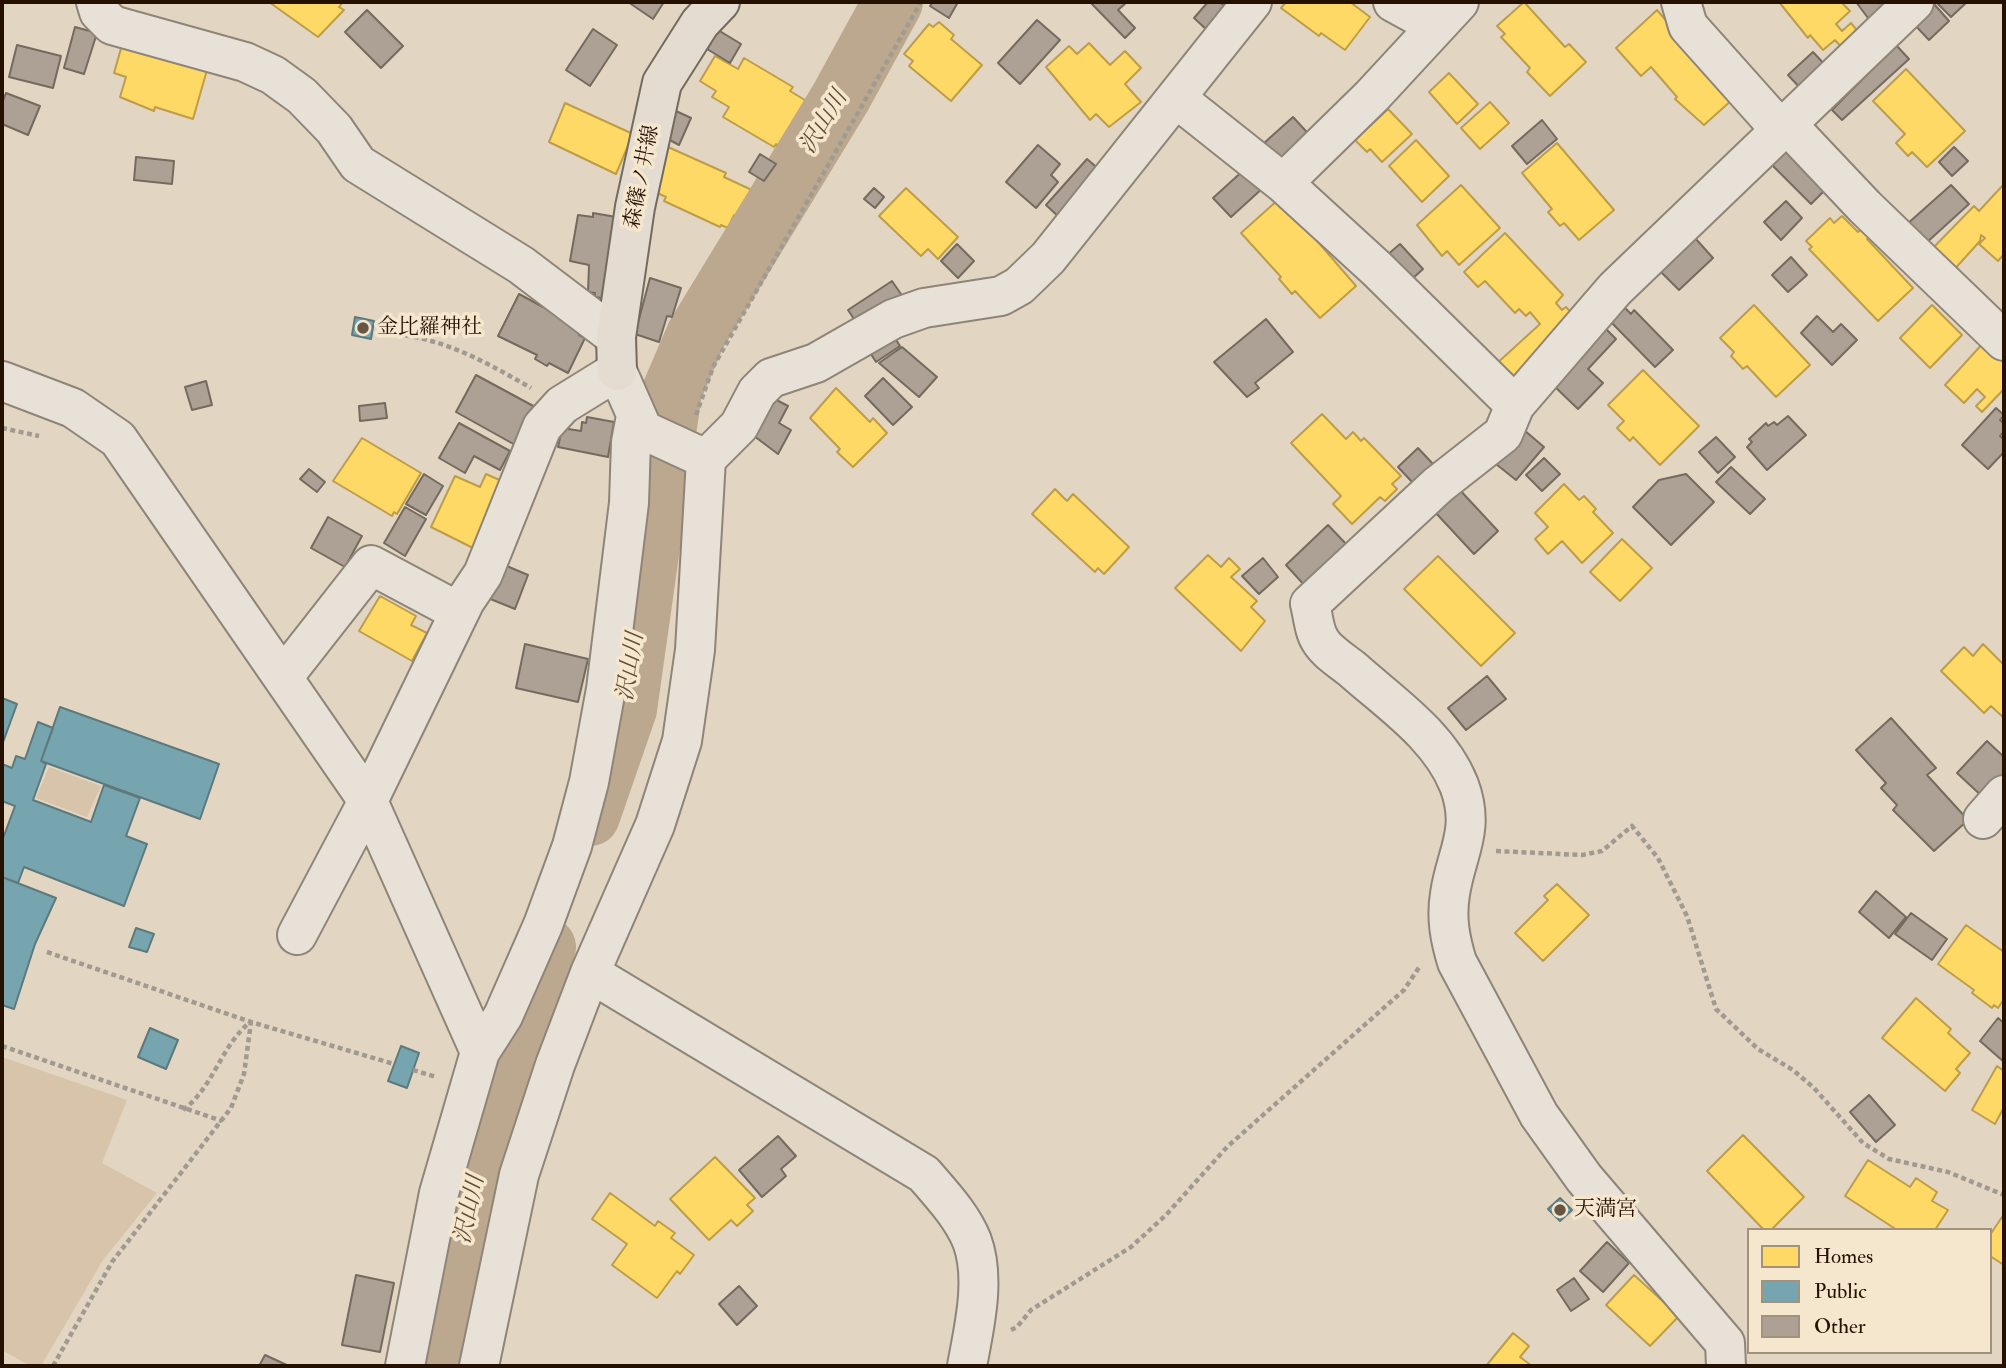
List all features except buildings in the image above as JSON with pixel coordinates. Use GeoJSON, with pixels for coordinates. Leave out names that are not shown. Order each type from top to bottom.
{"type":"FeatureCollection","features":[{"type":"Feature","properties":{"kind":"main road","name":"森篠ノ井線"},"geometry":{"type":"LineString","coordinates":[[616,354],[635,207],[663,83],[700,23],[720,2]]}},
{"type":"Feature","properties":{"kind":"street"},"geometry":{"type":"LineString","coordinates":[[96,2],[99,12],[113,25],[245,62],[274,75],[302,96],[334,129],[358,164],[521,265],[616,354],[640,423],[691,452]]}},
{"type":"Feature","properties":{"kind":"street"},"geometry":{"type":"LineString","coordinates":[[691,452],[739,426],[757,392],[771,378],[816,363],[893,319],[924,308],[1001,296],[1018,286],[1048,258],[1252,2]]}},
{"type":"Feature","properties":{"kind":"street"},"geometry":{"type":"LineString","coordinates":[[1393,2],[1447,13]]}},
{"type":"Feature","properties":{"kind":"street"},"geometry":{"type":"LineString","coordinates":[[1681,2],[1688,26],[1771,119],[1786,127],[2004,341]]}},
{"type":"Feature","properties":{"kind":"street"},"geometry":{"type":"LineString","coordinates":[[1727,1366],[1725,1343],[1584,1178],[1539,1115],[1457,962],[1449,935],[1450,892],[1464,850],[1466,817],[1460,787],[1448,762],[1427,735],[1320,641],[1310,604],[1438,485],[1503,434],[1515,405],[1615,289],[1914,2]]}},
{"type":"Feature","properties":{"kind":"street"},"geometry":{"type":"LineString","coordinates":[[1283,183],[1372,96],[1447,13]]}},
{"type":"Feature","properties":{"kind":"street"},"geometry":{"type":"LineString","coordinates":[[1176,98],[1283,183],[1377,269],[1515,405]]}},
{"type":"Feature","properties":{"kind":"street"},"geometry":{"type":"LineString","coordinates":[[297,935],[368,801],[459,612],[483,574],[542,426],[616,354]]}},
{"type":"Feature","properties":{"kind":"street"},"geometry":{"type":"LineString","coordinates":[[2,381],[73,408],[118,439],[368,801],[480,1052]]}},
{"type":"Feature","properties":{"kind":"street"},"geometry":{"type":"LineString","coordinates":[[405,1366],[439,1193],[480,1052],[503,1016],[542,925],[572,846],[589,782],[606,689],[629,503],[631,442],[640,423]]}},
{"type":"Feature","properties":{"kind":"street"},"geometry":{"type":"LineString","coordinates":[[479,1366],[519,1175],[555,1065],[590,973],[655,825],[682,741],[695,650],[691,452]]}},
{"type":"Feature","properties":{"kind":"street"},"geometry":{"type":"LineString","coordinates":[[284,676],[371,565],[459,612]]}},
{"type":"Feature","properties":{"kind":"street"},"geometry":{"type":"LineString","coordinates":[[590,973],[924,1174],[953,1208],[972,1242],[978,1285],[970,1352]]}},
{"type":"Feature","properties":{"kind":"path"},"geometry":{"type":"LineString","coordinates":[[691,452],[713,367],[921,2]]}},
{"type":"Feature","properties":{"kind":"path"},"geometry":{"type":"LineString","coordinates":[[380,332],[416,335],[472,354],[562,405]]}},
{"type":"Feature","properties":{"kind":"path"},"geometry":{"type":"LineString","coordinates":[[1464,850],[1582,855],[1602,851],[1632,826],[1658,858],[1686,916],[1717,1009],[1758,1049],[1793,1070],[1814,1088],[1863,1143],[1889,1159],[1948,1172],[2004,1195]]}},
{"type":"Feature","properties":{"kind":"path"},"geometry":{"type":"LineString","coordinates":[[970,1352],[1017,1328],[1031,1310],[1131,1247],[1166,1215],[1227,1147],[1404,990],[1430,950],[1449,935]]}},
{"type":"Feature","properties":{"kind":"path"},"geometry":{"type":"LineString","coordinates":[[47,952],[251,1022],[394,1064]]}},
{"type":"Feature","properties":{"kind":"path"},"geometry":{"type":"LineString","coordinates":[[183,1110],[194,1102],[234,1035],[251,1022]]}},
{"type":"Feature","properties":{"kind":"path"},"geometry":{"type":"LineString","coordinates":[[53,1366],[111,1262],[222,1121],[244,1074],[251,1022]]}},
{"type":"Feature","properties":{"kind":"path"},"geometry":{"type":"LineString","coordinates":[[2,1046],[183,1110],[222,1121]]}},
{"type":"Feature","properties":{"kind":"shaded area"},"geometry":{"type":"Polygon","coordinates":[[[49,767],[101,786],[87,817],[36,798],[49,767]]]}},
{"type":"Feature","properties":{"kind":"shaded area"},"geometry":{"type":"Polygon","coordinates":[[[2,1057],[127,1100],[102,1163],[157,1193],[103,1260],[41,1366],[30,1366],[2,1350],[2,1057]]]}},
{"type":"Feature","properties":{"kind":"waterway","name":"沢山川"},"geometry":{"type":"LineString","coordinates":[[590,816],[627,709],[672,391],[696,335],[841,97],[893,2]]}},
{"type":"Feature","properties":{"kind":"waterway","name":"沢山川"},"geometry":{"type":"LineString","coordinates":[[439,1366],[460,1259],[485,1155],[513,1051],[546,947]]}},
{"type":"Feature","properties":{"kind":"place","name":"金比羅神社"},"geometry":{"type":"Point","coordinates":[363,328]}},
{"type":"Feature","properties":{"kind":"place","name":"天満宮"},"geometry":{"type":"Point","coordinates":[1560,1210]}}]}
